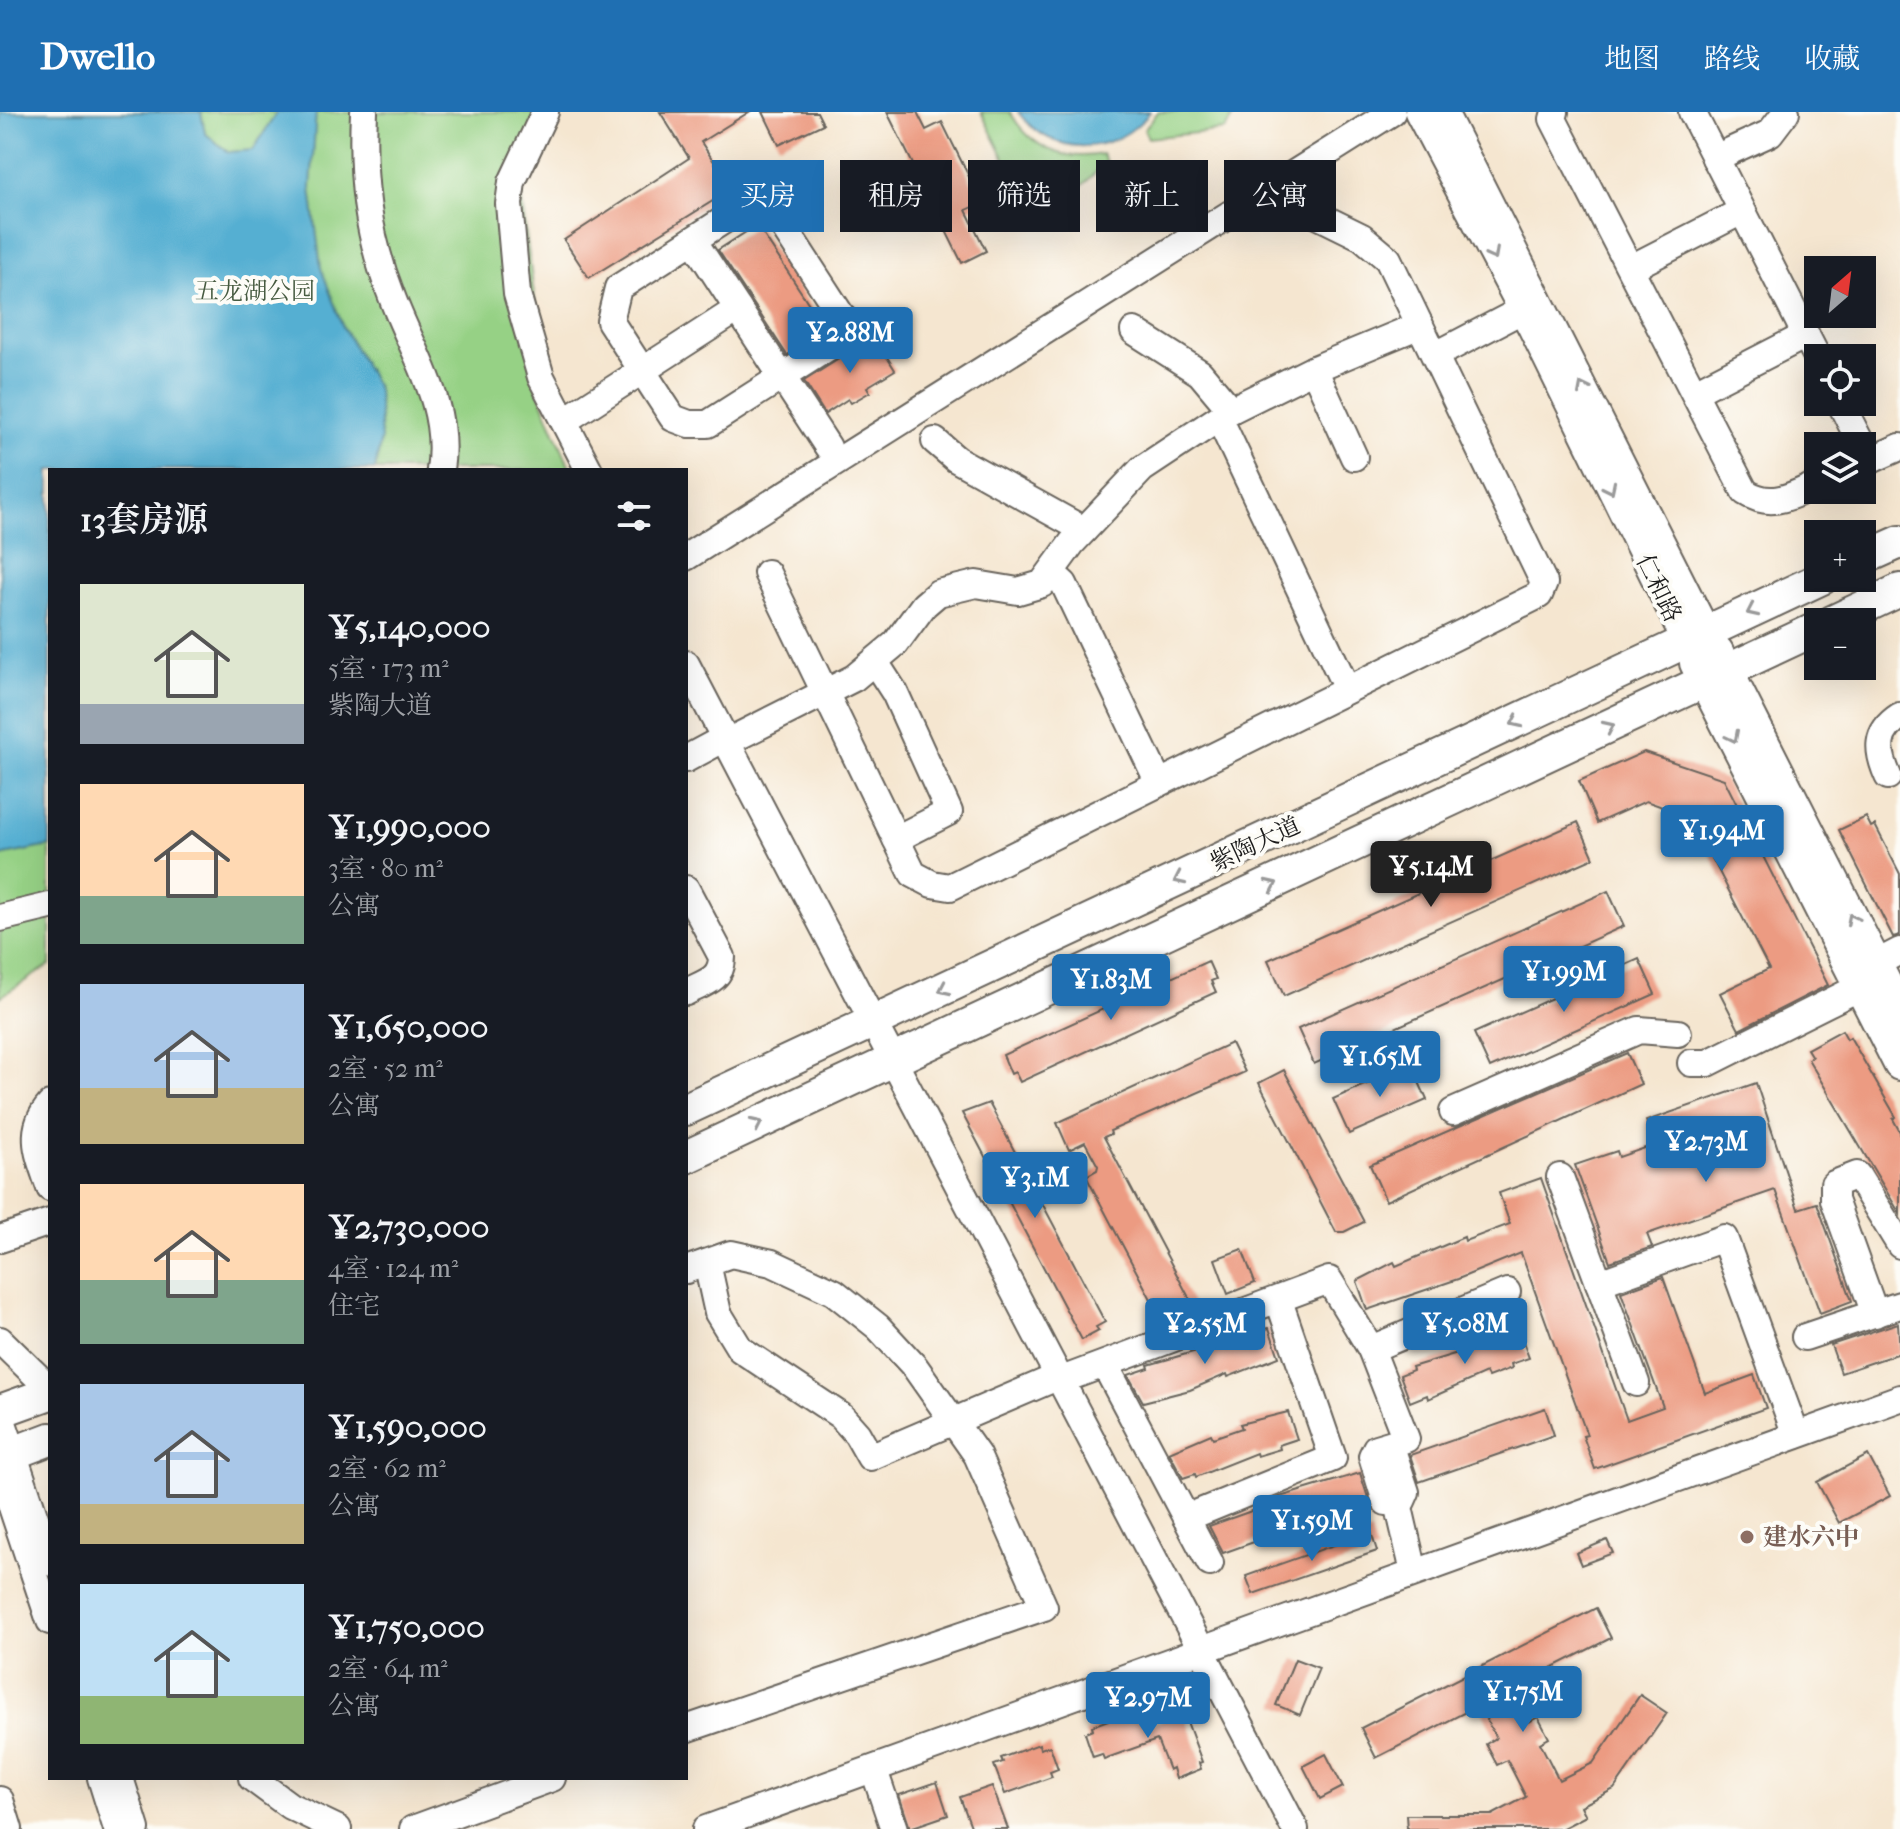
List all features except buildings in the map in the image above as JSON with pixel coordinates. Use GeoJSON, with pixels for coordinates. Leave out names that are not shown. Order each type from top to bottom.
{"type":"FeatureCollection","features":[{"type":"Feature","properties":{"kind":"main road"},"geometry":{"type":"LineString","coordinates":[[1876,553],[1900,542]]}},
{"type":"Feature","properties":{"kind":"main road","name":"紫陶大道"},"geometry":{"type":"LineString","coordinates":[[688,1108],[1804,586]]}},
{"type":"Feature","properties":{"kind":"main road"},"geometry":{"type":"LineString","coordinates":[[1862,608],[1900,590]]}},
{"type":"Feature","properties":{"kind":"main road","name":"紫陶大道"},"geometry":{"type":"LineString","coordinates":[[688,1156],[1804,635]]}},
{"type":"Feature","properties":{"kind":"main road","name":"仁和路"},"geometry":{"type":"LineString","coordinates":[[1696,637],[1900,1013]]}},
{"type":"Feature","properties":{"kind":"main road","name":"仁和路"},"geometry":{"type":"LineString","coordinates":[[1878,968],[1900,1064]]}},
{"type":"Feature","properties":{"kind":"main road"},"geometry":{"type":"LineString","coordinates":[[0,1412],[48,1392]]}},
{"type":"Feature","properties":{"kind":"main road"},"geometry":{"type":"LineString","coordinates":[[5,1460],[48,1440]]}},
{"type":"Feature","properties":{"kind":"street"},"geometry":{"type":"LineString","coordinates":[[364,112],[362,172],[370,231],[391,297],[435,393],[443,429],[440,468]]}},
{"type":"Feature","properties":{"kind":"street"},"geometry":{"type":"LineString","coordinates":[[545,112],[515,171],[509,204],[523,322],[541,377],[588,468]]}},
{"type":"Feature","properties":{"kind":"street"},"geometry":{"type":"LineString","coordinates":[[688,537],[1362,112]]}},
{"type":"Feature","properties":{"kind":"street"},"geometry":{"type":"LineString","coordinates":[[688,556],[1392,112]]}},
{"type":"Feature","properties":{"kind":"street","name":"仁和路"},"geometry":{"type":"LineString","coordinates":[[1418,112],[1696,637]]}},
{"type":"Feature","properties":{"kind":"street","name":"仁和路"},"geometry":{"type":"LineString","coordinates":[[1444,112],[1696,637]]}},
{"type":"Feature","properties":{"kind":"street"},"geometry":{"type":"LineString","coordinates":[[1555,112],[1553,119],[1745,492],[1761,501],[1780,502],[1804,491]]}},
{"type":"Feature","properties":{"kind":"street"},"geometry":{"type":"LineString","coordinates":[[1692,112],[1810,344]]}},
{"type":"Feature","properties":{"kind":"street"},"geometry":{"type":"LineString","coordinates":[[1715,158],[1770,133],[1786,112]]}},
{"type":"Feature","properties":{"kind":"street"},"geometry":{"type":"LineString","coordinates":[[763,195],[852,332],[708,424],[698,425],[673,418],[610,321],[618,288],[693,240],[763,195]]}},
{"type":"Feature","properties":{"kind":"street"},"geometry":{"type":"LineString","coordinates":[[1631,268],[1742,211]]}},
{"type":"Feature","properties":{"kind":"street"},"geometry":{"type":"LineString","coordinates":[[767,573],[913,874],[932,884],[950,887],[1539,595],[1544,583],[1388,259],[1351,230],[1336,223]]}},
{"type":"Feature","properties":{"kind":"street"},"geometry":{"type":"LineString","coordinates":[[693,240],[828,447]]}},
{"type":"Feature","properties":{"kind":"street"},"geometry":{"type":"LineString","coordinates":[[564,421],[738,309]]}},
{"type":"Feature","properties":{"kind":"street"},"geometry":{"type":"LineString","coordinates":[[1436,355],[1522,310]]}},
{"type":"Feature","properties":{"kind":"street"},"geometry":{"type":"LineString","coordinates":[[688,758],[825,692],[875,662],[896,643],[924,605],[938,593],[976,584],[1026,590],[1042,584],[1084,530],[1142,469],[1226,415],[1314,369],[1420,325]]}},
{"type":"Feature","properties":{"kind":"street"},"geometry":{"type":"LineString","coordinates":[[1134,331],[1200,373],[1226,415],[1347,689]]}},
{"type":"Feature","properties":{"kind":"street"},"geometry":{"type":"LineString","coordinates":[[1695,392],[1806,335]]}},
{"type":"Feature","properties":{"kind":"street"},"geometry":{"type":"LineString","coordinates":[[1314,369],[1354,457]]}},
{"type":"Feature","properties":{"kind":"street"},"geometry":{"type":"LineString","coordinates":[[935,441],[956,459],[1084,530]]}},
{"type":"Feature","properties":{"kind":"street"},"geometry":{"type":"LineString","coordinates":[[1876,458],[1900,447]]}},
{"type":"Feature","properties":{"kind":"street"},"geometry":{"type":"LineString","coordinates":[[1052,573],[1064,584],[1159,783]]}},
{"type":"Feature","properties":{"kind":"street"},"geometry":{"type":"LineString","coordinates":[[875,662],[895,693],[949,812],[896,839]]}},
{"type":"Feature","properties":{"kind":"street"},"geometry":{"type":"LineString","coordinates":[[688,668],[1295,1829]]}},
{"type":"Feature","properties":{"kind":"street"},"geometry":{"type":"LineString","coordinates":[[1888,776],[1878,754],[1879,741],[1885,730],[1900,716]]}},
{"type":"Feature","properties":{"kind":"street"},"geometry":{"type":"LineString","coordinates":[[688,893],[722,957],[717,977],[688,991]]}},
{"type":"Feature","properties":{"kind":"street"},"geometry":{"type":"LineString","coordinates":[[0,918],[48,906]]}},
{"type":"Feature","properties":{"kind":"street"},"geometry":{"type":"LineString","coordinates":[[1691,1063],[1708,1063],[1878,968]]}},
{"type":"Feature","properties":{"kind":"street"},"geometry":{"type":"LineString","coordinates":[[1453,1112],[1639,1030],[1678,1033]]}},
{"type":"Feature","properties":{"kind":"street"},"geometry":{"type":"LineString","coordinates":[[48,1108],[36,1128],[35,1141],[48,1182]]}},
{"type":"Feature","properties":{"kind":"street"},"geometry":{"type":"LineString","coordinates":[[1805,1337],[1888,1310],[1834,1200],[1834,1184],[1857,1175],[1900,1245]]}},
{"type":"Feature","properties":{"kind":"street"},"geometry":{"type":"LineString","coordinates":[[1560,1177],[1636,1383]]}},
{"type":"Feature","properties":{"kind":"street"},"geometry":{"type":"LineString","coordinates":[[0,1239],[48,1223]]}},
{"type":"Feature","properties":{"kind":"street"},"geometry":{"type":"LineString","coordinates":[[1599,1283],[1724,1238],[1796,1435]]}},
{"type":"Feature","properties":{"kind":"street"},"geometry":{"type":"LineString","coordinates":[[688,1728],[1044,1607],[977,1455],[953,1421],[897,1346],[834,1292],[792,1270],[731,1254],[696,1266],[718,1313],[740,1349],[841,1416],[857,1434],[870,1457],[953,1421],[1058,1379],[1105,1365],[1329,1280],[1371,1349],[1406,1439],[1376,1448],[1373,1465],[1386,1502],[1398,1503],[1414,1572]]}},
{"type":"Feature","properties":{"kind":"street"},"geometry":{"type":"LineString","coordinates":[[1371,1349],[1507,1292]]}},
{"type":"Feature","properties":{"kind":"street"},"geometry":{"type":"LineString","coordinates":[[1186,1518],[1333,1458],[1279,1301]]}},
{"type":"Feature","properties":{"kind":"street"},"geometry":{"type":"LineString","coordinates":[[0,1340],[48,1389]]}},
{"type":"Feature","properties":{"kind":"street"},"geometry":{"type":"LineString","coordinates":[[1105,1365],[1210,1563]]}},
{"type":"Feature","properties":{"kind":"street"},"geometry":{"type":"LineString","coordinates":[[706,1829],[762,1820],[874,1770],[1900,1398]]}},
{"type":"Feature","properties":{"kind":"street"},"geometry":{"type":"LineString","coordinates":[[0,1412],[5,1460],[48,1614]]}},
{"type":"Feature","properties":{"kind":"street"},"geometry":{"type":"LineString","coordinates":[[5,1460],[48,1557]]}},
{"type":"Feature","properties":{"kind":"street"},"geometry":{"type":"LineString","coordinates":[[874,1770],[894,1829]]}},
{"type":"Feature","properties":{"kind":"street"},"geometry":{"type":"LineString","coordinates":[[102,1780],[117,1829]]}},
{"type":"Feature","properties":{"kind":"street"},"geometry":{"type":"LineString","coordinates":[[121,1780],[136,1829]]}},
{"type":"Feature","properties":{"kind":"street"},"geometry":{"type":"LineString","coordinates":[[255,1780],[290,1806],[338,1829]]}},
{"type":"Feature","properties":{"kind":"street"},"geometry":{"type":"LineString","coordinates":[[413,1829],[547,1780]]}},
{"type":"Feature","properties":{"kind":"street"},"geometry":{"type":"LineString","coordinates":[[0,1800],[9,1829]]}},
{"type":"Feature","properties":{"kind":"green space","name":"五龙湖公园"},"geometry":{"type":"Polygon","coordinates":[[[0,112],[555,112],[519,180],[540,341],[537,389],[570,468],[48,468],[48,966],[0,997],[0,112]]]}},
{"type":"Feature","properties":{"kind":"green space"},"geometry":{"type":"Polygon","coordinates":[[[981,112],[1010,112],[1027,134],[1048,149],[1074,156],[1102,154],[1105,160],[1096,160],[1096,172],[1080,188],[1080,160],[1005,160],[981,112]]]}},
{"type":"Feature","properties":{"kind":"green space"},"geometry":{"type":"Polygon","coordinates":[[[1158,112],[1235,112],[1225,130],[1148,138],[1144,129],[1158,112]]]}},
{"type":"Feature","properties":{"kind":"water","name":"五龙湖公园"},"geometry":{"type":"Polygon","coordinates":[[[0,112],[201,112],[205,133],[228,152],[253,150],[277,112],[316,112],[311,188],[321,268],[343,327],[378,389],[381,439],[375,468],[48,468],[48,846],[0,856],[0,112]]]}},
{"type":"Feature","properties":{"kind":"water"},"geometry":{"type":"Polygon","coordinates":[[[1018,112],[1150,112],[1136,127],[1119,137],[1102,144],[1084,146],[1048,138],[1018,112]]]}},
{"type":"Feature","properties":{"kind":"place","name":"建水六中"},"geometry":{"type":"Point","coordinates":[1747,1537]}}]}
